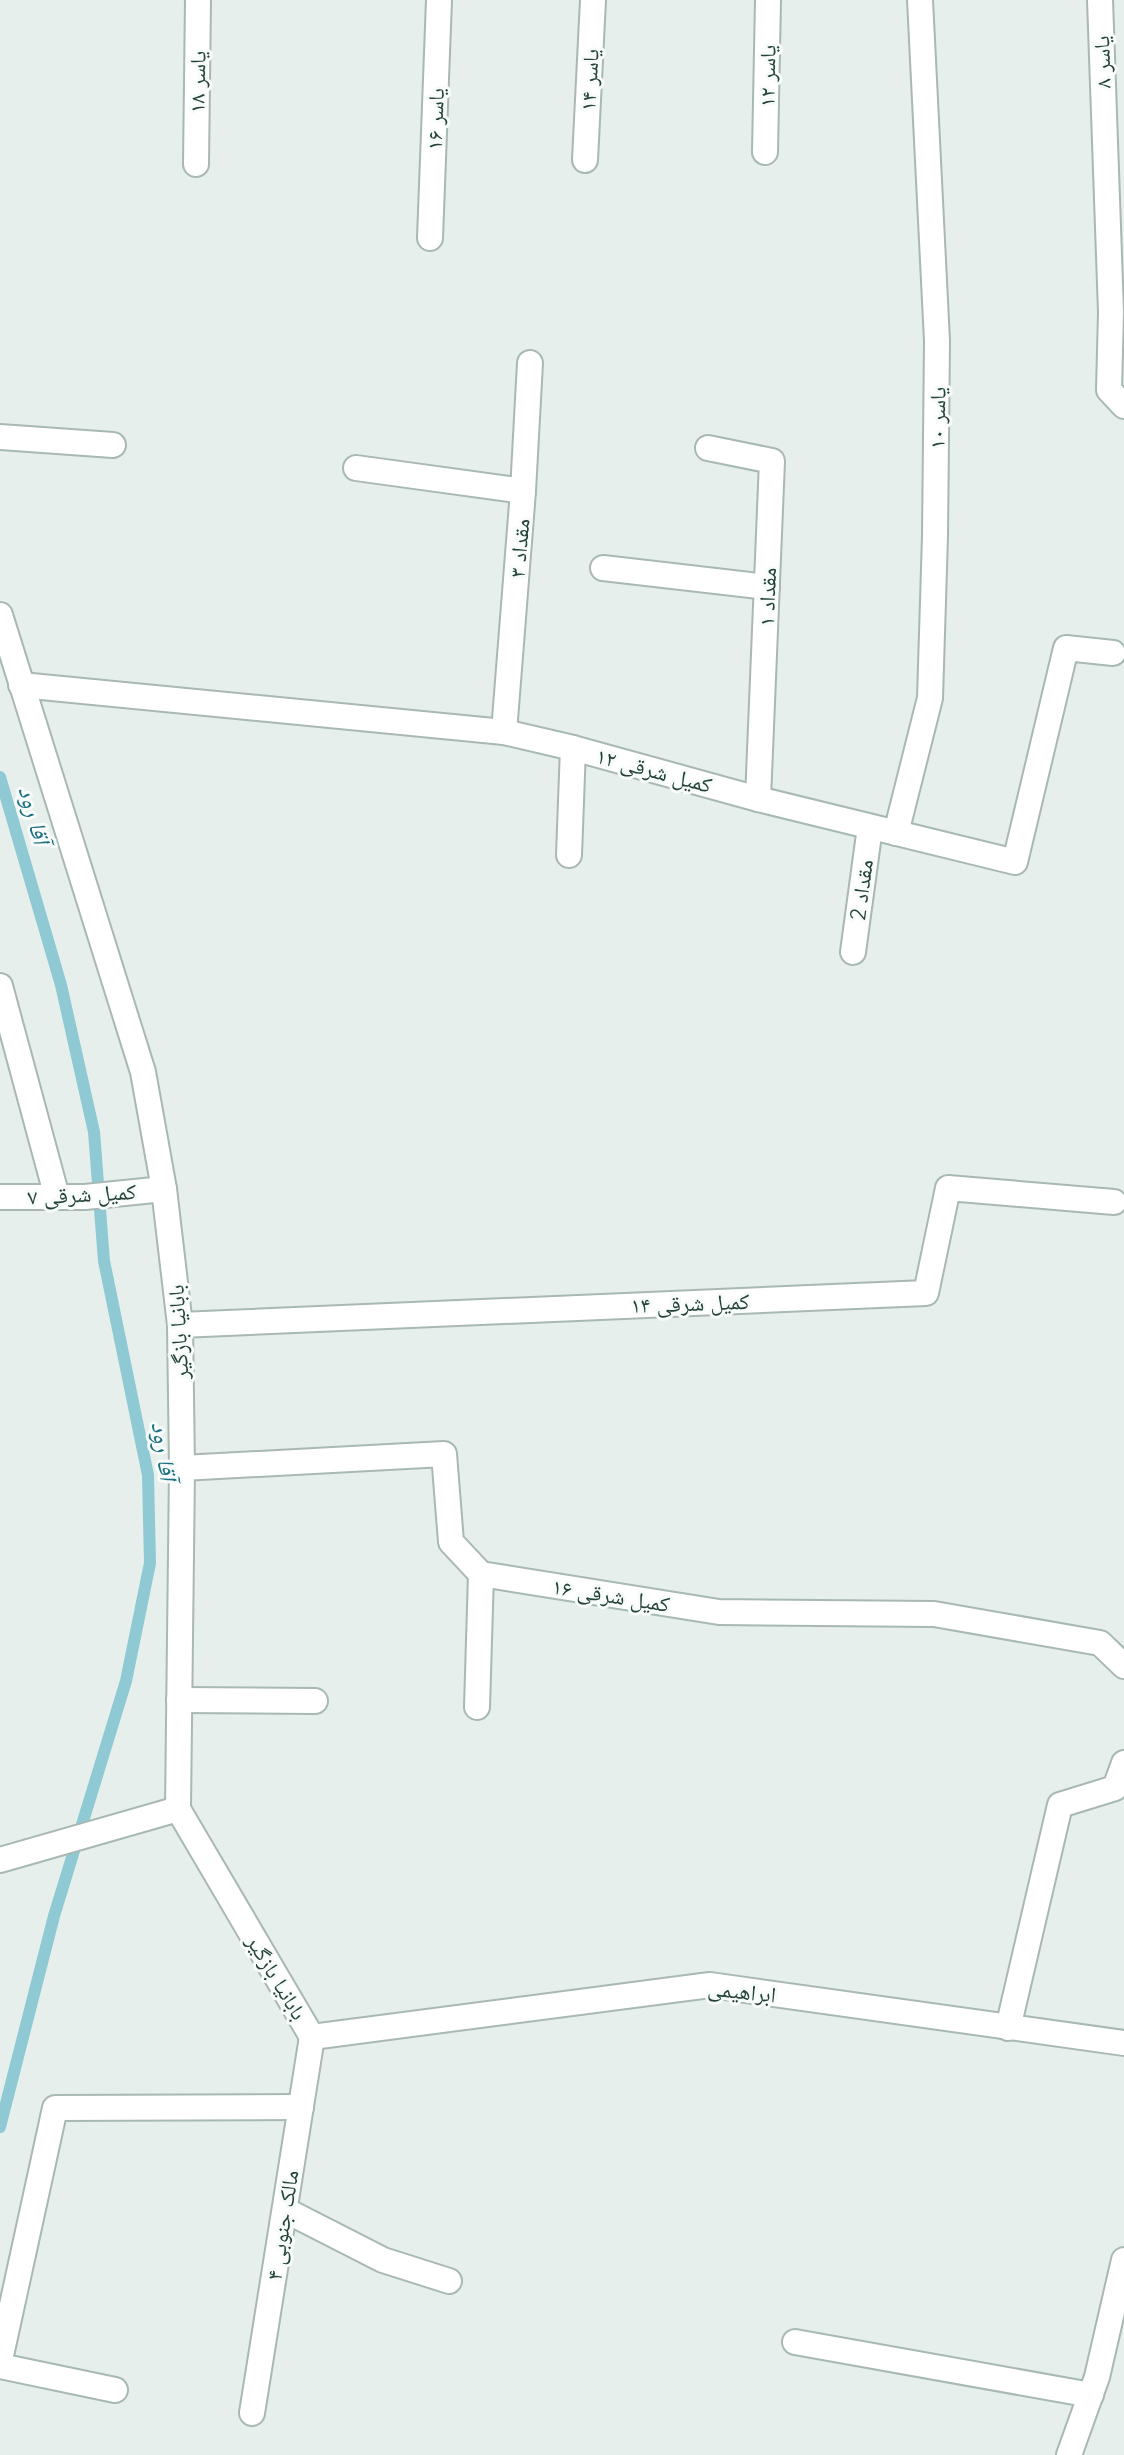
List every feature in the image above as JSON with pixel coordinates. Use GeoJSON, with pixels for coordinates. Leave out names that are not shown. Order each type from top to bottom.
{"type":"FeatureCollection","features":[{"type":"Feature","properties":{"kind":"street","name":"یاسر ۱۸"},"geometry":{"type":"LineString","coordinates":[[196,164],[198,0]]}},
{"type":"Feature","properties":{"kind":"street","name":"یاسر ۱۶"},"geometry":{"type":"LineString","coordinates":[[430,238],[439,0]]}},
{"type":"Feature","properties":{"kind":"street","name":"یاسر ۱۴"},"geometry":{"type":"LineString","coordinates":[[585,160],[593,0]]}},
{"type":"Feature","properties":{"kind":"street","name":"یاسر ۱۲"},"geometry":{"type":"LineString","coordinates":[[765,152],[768,0]]}},
{"type":"Feature","properties":{"kind":"street","name":"یاسر ۱۰"},"geometry":{"type":"LineString","coordinates":[[896,833],[930,698],[935,551],[937,341],[920,0]]}},
{"type":"Feature","properties":{"kind":"street","name":"یاسر ۸"},"geometry":{"type":"LineString","coordinates":[[1100,0],[1111,312],[1109,390],[1124,406]]}},
{"type":"Feature","properties":{"kind":"street","name":"مقداد ۳"},"geometry":{"type":"LineString","coordinates":[[504,732],[530,363]]}},
{"type":"Feature","properties":{"kind":"street"},"geometry":{"type":"LineString","coordinates":[[0,437],[113,445]]}},
{"type":"Feature","properties":{"kind":"street","name":"مقداد ۱"},"geometry":{"type":"LineString","coordinates":[[708,448],[772,461],[758,799]]}},
{"type":"Feature","properties":{"kind":"street"},"geometry":{"type":"LineString","coordinates":[[356,468],[523,491]]}},
{"type":"Feature","properties":{"kind":"street"},"geometry":{"type":"LineString","coordinates":[[603,568],[767,587]]}},
{"type":"Feature","properties":{"kind":"street","name":"بابانیا بازگیر"},"geometry":{"type":"LineString","coordinates":[[0,615],[143,1072],[164,1189],[180,1325],[182,1468],[178,1809],[312,2037]]}},
{"type":"Feature","properties":{"kind":"street","name":"کمیل شرقی ۱۲"},"geometry":{"type":"LineString","coordinates":[[21,685],[504,732],[1015,862],[1066,648],[1113,653]]}},
{"type":"Feature","properties":{"kind":"street"},"geometry":{"type":"LineString","coordinates":[[569,855],[573,748]]}},
{"type":"Feature","properties":{"kind":"street","name":"مقداد 2"},"geometry":{"type":"LineString","coordinates":[[853,952],[870,827]]}},
{"type":"Feature","properties":{"kind":"street"},"geometry":{"type":"LineString","coordinates":[[0,986],[57,1197]]}},
{"type":"Feature","properties":{"kind":"street","name":"کمیل شرقی ۱۴"},"geometry":{"type":"LineString","coordinates":[[180,1325],[926,1293],[948,1188],[1114,1202]]}},
{"type":"Feature","properties":{"kind":"street","name":"کمیل شرقی ۷"},"geometry":{"type":"LineString","coordinates":[[0,1197],[85,1197],[164,1189]]}},
{"type":"Feature","properties":{"kind":"street"},"geometry":{"type":"LineString","coordinates":[[182,1468],[444,1454],[451,1542],[481,1574],[477,1707]]}},
{"type":"Feature","properties":{"kind":"street","name":"کمیل شرقی ۱۶"},"geometry":{"type":"LineString","coordinates":[[481,1574],[719,1612],[934,1614],[1100,1643],[1124,1666]]}},
{"type":"Feature","properties":{"kind":"street"},"geometry":{"type":"LineString","coordinates":[[179,1700],[315,1701]]}},
{"type":"Feature","properties":{"kind":"street"},"geometry":{"type":"LineString","coordinates":[[1008,2028],[1060,1805],[1115,1788],[1124,1763]]}},
{"type":"Feature","properties":{"kind":"street"},"geometry":{"type":"LineString","coordinates":[[0,1860],[178,1809]]}},
{"type":"Feature","properties":{"kind":"street","name":"ابراهیمی"},"geometry":{"type":"LineString","coordinates":[[312,2037],[710,1985],[1124,2043]]}},
{"type":"Feature","properties":{"kind":"street","name":"مالک جنوبی ۴"},"geometry":{"type":"LineString","coordinates":[[252,2413],[312,2037]]}},
{"type":"Feature","properties":{"kind":"street"},"geometry":{"type":"LineString","coordinates":[[0,2360],[55,2108],[301,2107]]}},
{"type":"Feature","properties":{"kind":"street"},"geometry":{"type":"LineString","coordinates":[[285,2210],[383,2260],[449,2281]]}},
{"type":"Feature","properties":{"kind":"street"},"geometry":{"type":"LineString","coordinates":[[1069,2455],[1097,2377],[1124,2260]]}},
{"type":"Feature","properties":{"kind":"street"},"geometry":{"type":"LineString","coordinates":[[795,2342],[1091,2395]]}},
{"type":"Feature","properties":{"kind":"street"},"geometry":{"type":"LineString","coordinates":[[0,2366],[115,2390]]}},
{"type":"Feature","properties":{"kind":"waterway","name":"آقا رود"},"geometry":{"type":"LineString","coordinates":[[0,777],[61,985],[94,1132],[104,1261],[148,1475],[150,1563],[126,1681],[54,1916],[0,2127]]}}]}
